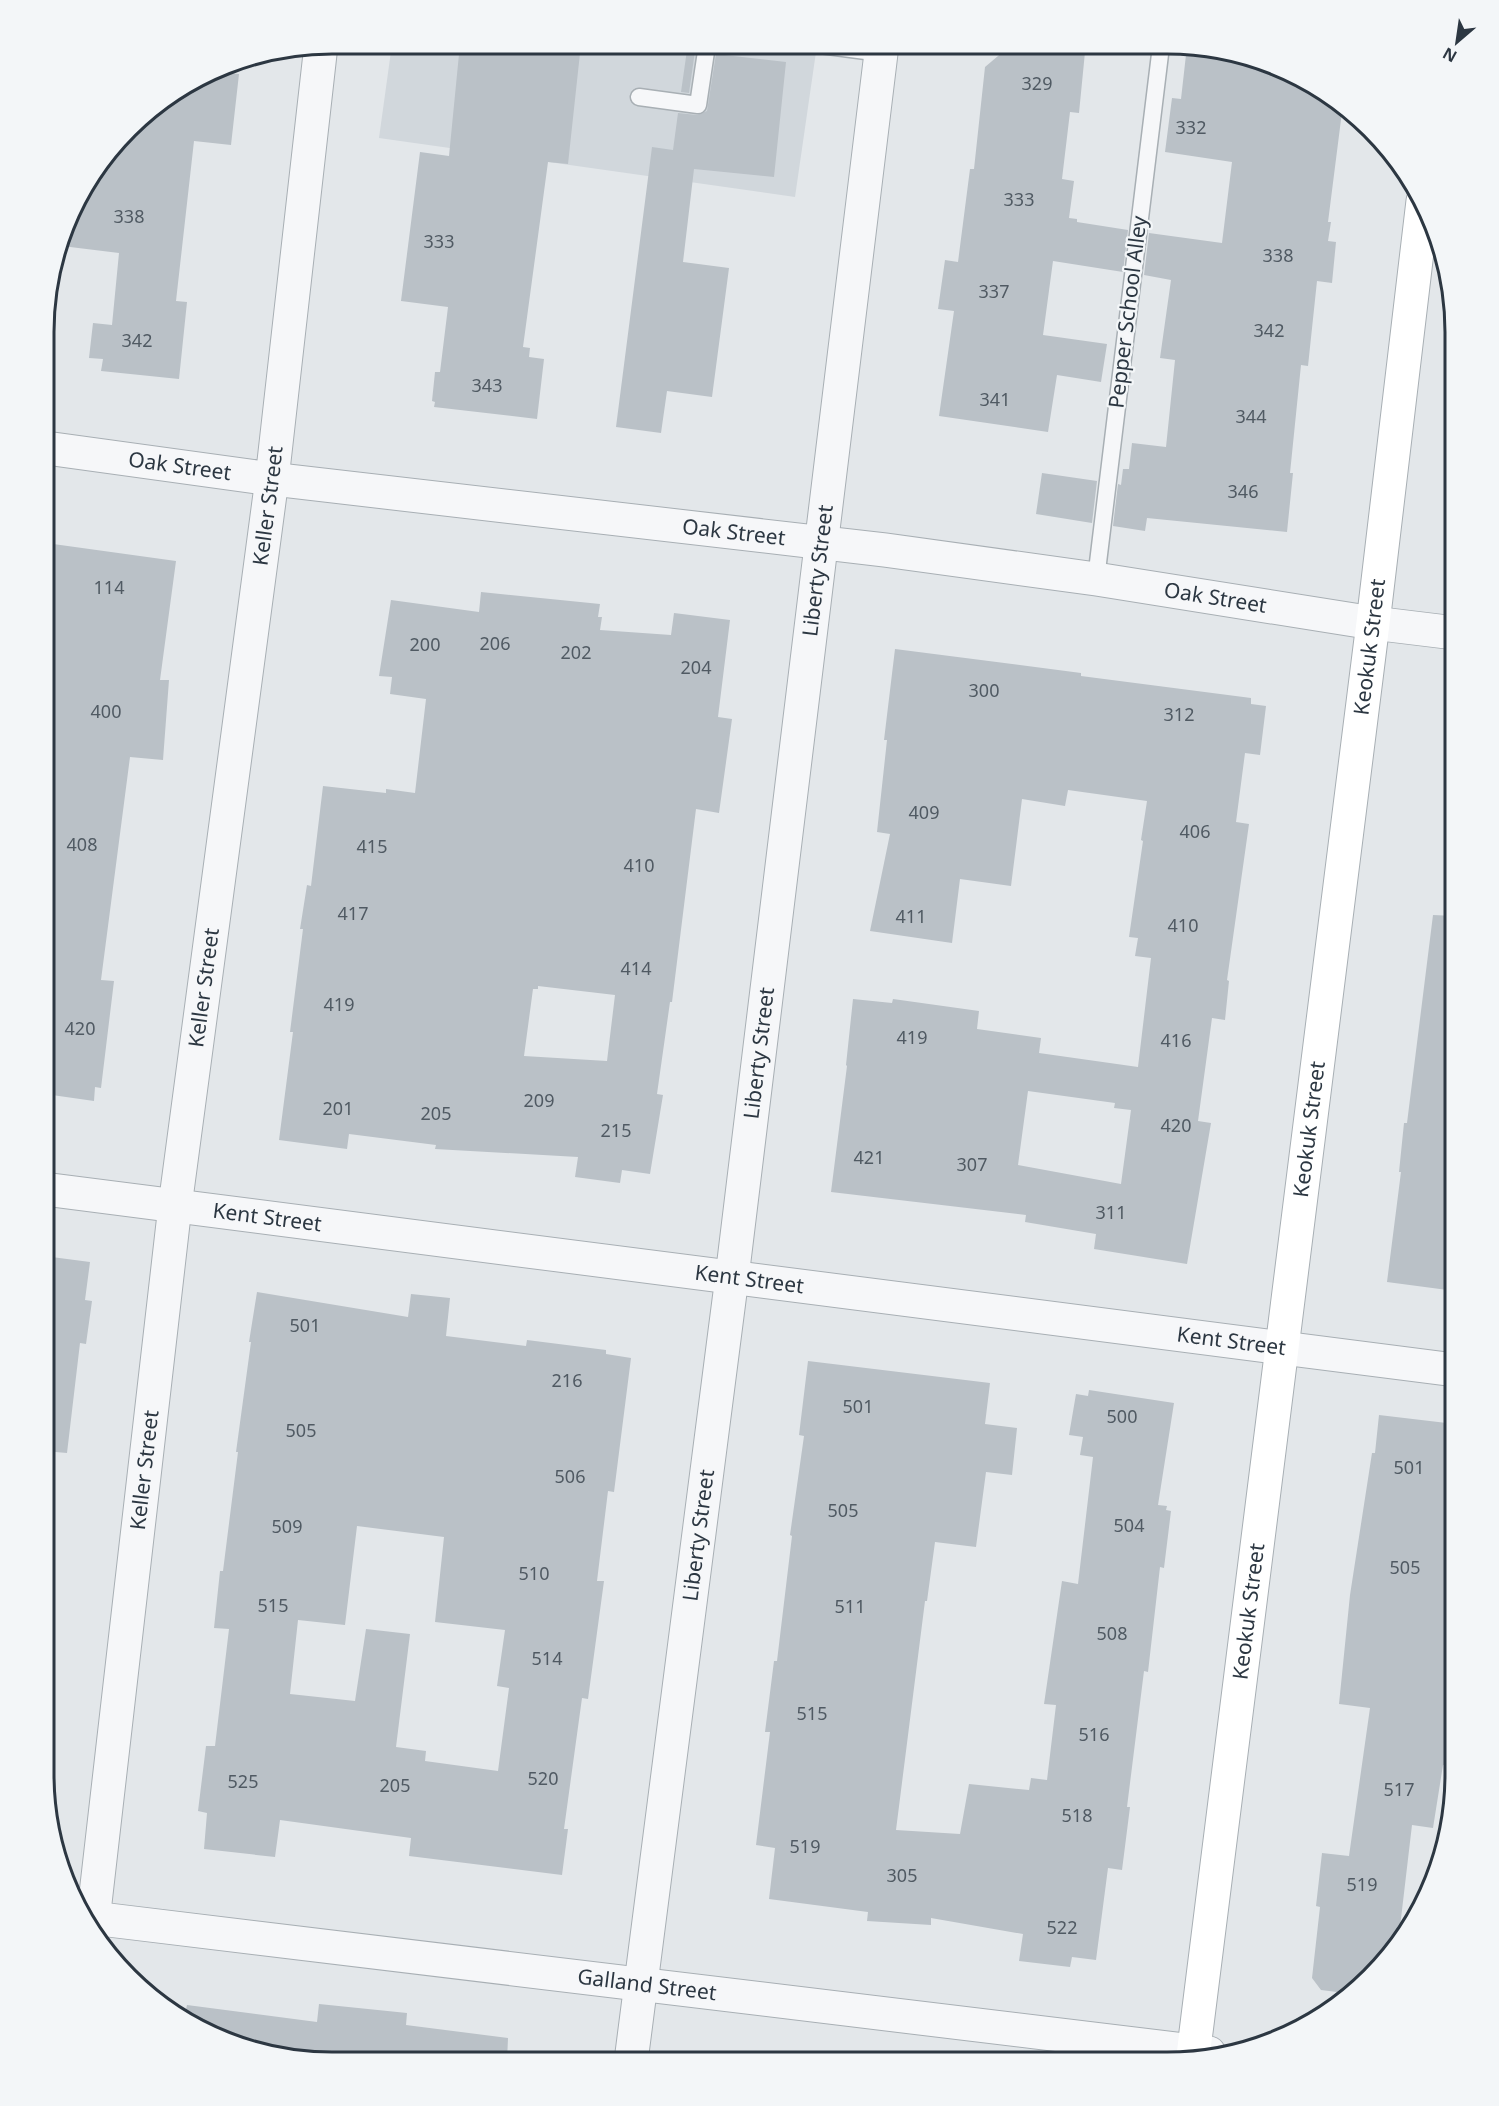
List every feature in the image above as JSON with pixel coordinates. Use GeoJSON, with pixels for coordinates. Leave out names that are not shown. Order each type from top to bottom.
{"type":"FeatureCollection","features":[{"type":"Feature","properties":{"kind":"street","name":"Liberty Street"},"geometry":{"type":"LineString","coordinates":[[632,2052],[732,1278],[880,54]]}},
{"type":"Feature","properties":{"kind":"street","name":"Keller Street"},"geometry":{"type":"LineString","coordinates":[[90,1912],[175,1206],[272,479],[320,55]]}},
{"type":"Feature","properties":{"kind":"street","name":"Keokuk Street"},"geometry":{"type":"LineString","coordinates":[[1199,2050],[1421,219]]}},
{"type":"Feature","properties":{"kind":"street","name":"Oak Street"},"geometry":{"type":"LineString","coordinates":[[54,449],[272,479],[821,542],[1096,579],[1373,623],[1445,632]]}},
{"type":"Feature","properties":{"kind":"street","name":"Kent Street"},"geometry":{"type":"LineString","coordinates":[[54,1190],[1445,1369]]}},
{"type":"Feature","properties":{"kind":"street","name":"Galland Street"},"geometry":{"type":"LineString","coordinates":[[98,1923],[640,1985],[1183,2051]]}},
{"type":"Feature","properties":{"kind":"lane"},"geometry":{"type":"LineString","coordinates":[[639,97],[698,105],[706,54]]}},
{"type":"Feature","properties":{"kind":"lane","name":"Pepper School Alley"},"geometry":{"type":"LineString","coordinates":[[1096,579],[1160,54]]}},
{"type":"Feature","properties":{"kind":"shaded area"},"geometry":{"type":"Polygon","coordinates":[[[391,54],[816,54],[795,197],[379,138],[391,54]]]}},
{"type":"Feature","properties":{"kind":"building"},"geometry":{"type":"Polygon","coordinates":[[[459,54],[580,54],[568,164],[548,162],[523,347],[530,348],[529,357],[544,359],[537,419],[434,407],[435,402],[432,401],[435,372],[440,372],[448,307],[401,301],[420,152],[449,156],[459,54]]]}},
{"type":"Feature","properties":{"kind":"building"},"geometry":{"type":"Polygon","coordinates":[[[686,54],[695,54],[689,93],[681,92],[686,54]]]}},
{"type":"Feature","properties":{"kind":"building"},"geometry":{"type":"Polygon","coordinates":[[[716,54],[786,62],[774,177],[694,169],[683,262],[729,268],[712,397],[667,391],[661,433],[616,427],[652,147],[673,150],[678,113],[697,115],[707,111],[716,54]]]}},
{"type":"Feature","properties":{"kind":"building"},"geometry":{"type":"Polygon","coordinates":[[[1000,54],[1085,54],[1079,113],[1070,112],[1062,179],[1074,181],[1069,218],[1077,219],[1077,222],[1128,230],[1123,272],[1053,261],[1043,335],[1107,344],[1101,382],[1057,375],[1048,432],[939,416],[954,311],[938,309],[945,260],[958,262],[970,169],[974,169],[985,67],[1000,54]]]}},
{"type":"Feature","properties":{"kind":"building"},"geometry":{"type":"Polygon","coordinates":[[[1186,55],[1203,56],[1239,63],[1273,75],[1306,91],[1342,116],[1328,222],[1331,222],[1328,241],[1336,242],[1332,283],[1317,281],[1308,366],[1301,365],[1290,473],[1293,473],[1287,532],[1147,518],[1145,531],[1113,526],[1118,484],[1121,485],[1123,469],[1129,469],[1132,443],[1166,447],[1175,360],[1160,358],[1171,280],[1144,275],[1149,233],[1222,243],[1232,162],[1165,152],[1172,98],[1181,99],[1186,55]]]}},
{"type":"Feature","properties":{"kind":"building"},"geometry":{"type":"Polygon","coordinates":[[[231,73],[239,74],[231,145],[194,141],[176,301],[187,302],[179,379],[101,371],[103,359],[89,358],[93,323],[112,325],[119,253],[68,247],[91,193],[111,163],[135,135],[163,111],[209,83],[231,73]]]}},
{"type":"Feature","properties":{"kind":"building"},"geometry":{"type":"Polygon","coordinates":[[[1042,473],[1097,481],[1092,523],[1036,514],[1042,473]]]}},
{"type":"Feature","properties":{"kind":"building"},"geometry":{"type":"Polygon","coordinates":[[[54,544],[176,561],[160,680],[169,680],[163,760],[130,757],[101,980],[114,981],[101,1088],[95,1087],[94,1101],[54,1095],[54,544]]]}},
{"type":"Feature","properties":{"kind":"building"},"geometry":{"type":"Polygon","coordinates":[[[481,592],[600,604],[598,617],[602,617],[600,630],[671,635],[674,613],[730,620],[718,717],[732,719],[719,813],[696,809],[672,1002],[670,1002],[657,1094],[663,1095],[650,1174],[622,1170],[620,1183],[575,1177],[578,1157],[435,1149],[436,1145],[349,1134],[347,1149],[279,1140],[293,1032],[290,1032],[303,929],[300,929],[307,885],[311,886],[323,786],[386,793],[386,789],[415,793],[426,699],[390,694],[392,677],[379,676],[391,600],[479,612],[481,592]],[[538,986],[538,989],[533,989],[524,1056],[607,1061],[615,995],[538,986]]]}},
{"type":"Feature","properties":{"kind":"building"},"geometry":{"type":"Polygon","coordinates":[[[895,649],[1251,698],[1251,704],[1266,706],[1260,755],[1245,753],[1236,822],[1249,824],[1227,980],[1229,981],[1225,1020],[1212,1018],[1198,1121],[1211,1123],[1187,1264],[1094,1249],[1096,1234],[1025,1222],[1026,1215],[831,1192],[853,999],[892,1003],[893,999],[979,1011],[977,1029],[1041,1038],[1039,1053],[1138,1067],[1151,958],[1135,956],[1138,938],[1129,937],[1147,801],[1068,790],[1065,806],[1022,799],[1011,886],[960,879],[952,943],[870,931],[890,834],[877,832],[887,740],[884,740],[895,649]],[[1028,1091],[1018,1165],[1121,1184],[1131,1110],[1114,1108],[1115,1103],[1028,1091]]]}},
{"type":"Feature","properties":{"kind":"building"},"geometry":{"type":"Polygon","coordinates":[[[1433,915],[1445,916],[1445,1290],[1387,1282],[1401,1172],[1399,1172],[1404,1123],[1407,1123],[1433,915]]]}},
{"type":"Feature","properties":{"kind":"building"},"geometry":{"type":"Polygon","coordinates":[[[54,1257],[90,1262],[85,1300],[92,1301],[86,1344],[80,1343],[67,1453],[54,1452],[54,1257]]]}},
{"type":"Feature","properties":{"kind":"building"},"geometry":{"type":"Polygon","coordinates":[[[257,1292],[408,1317],[411,1294],[450,1298],[446,1336],[526,1346],[527,1340],[606,1350],[606,1354],[631,1358],[614,1492],[608,1491],[597,1581],[604,1581],[588,1699],[582,1698],[564,1829],[568,1829],[562,1875],[409,1856],[411,1838],[280,1820],[275,1857],[204,1849],[207,1813],[198,1811],[206,1746],[215,1746],[229,1629],[214,1628],[238,1452],[236,1452],[251,1342],[249,1342],[257,1292]],[[357,1526],[345,1625],[298,1620],[290,1694],[355,1701],[366,1629],[410,1634],[396,1747],[426,1751],[425,1761],[498,1771],[509,1688],[497,1686],[505,1630],[435,1622],[444,1537],[357,1526]]]}},
{"type":"Feature","properties":{"kind":"building"},"geometry":{"type":"Polygon","coordinates":[[[808,1361],[990,1383],[985,1424],[1017,1428],[1012,1475],[986,1472],[976,1547],[935,1542],[927,1601],[925,1601],[896,1830],[960,1834],[969,1784],[1029,1790],[1031,1778],[1047,1780],[1056,1705],[1044,1704],[1062,1581],[1078,1584],[1093,1457],[1080,1455],[1083,1437],[1069,1435],[1076,1394],[1088,1396],[1089,1390],[1174,1403],[1158,1505],[1167,1506],[1166,1510],[1171,1511],[1164,1568],[1160,1567],[1148,1672],[1144,1671],[1127,1807],[1130,1807],[1122,1870],[1108,1868],[1096,1960],[1072,1957],[1070,1967],[1019,1961],[1023,1934],[931,1918],[931,1925],[867,1921],[868,1912],[769,1899],[775,1848],[756,1845],[770,1732],[765,1732],[774,1661],[777,1661],[792,1536],[790,1535],[804,1436],[799,1435],[808,1361]]]}},
{"type":"Feature","properties":{"kind":"building"},"geometry":{"type":"Polygon","coordinates":[[[1379,1415],[1445,1423],[1445,1765],[1443,1765],[1433,1828],[1412,1825],[1400,1925],[1364,1971],[1339,1992],[1321,1990],[1312,1978],[1320,1907],[1316,1906],[1322,1853],[1349,1856],[1370,1708],[1339,1704],[1350,1595],[1372,1453],[1375,1453],[1379,1415]]]}},
{"type":"Feature","properties":{"kind":"building"},"geometry":{"type":"Polygon","coordinates":[[[319,2004],[407,2013],[406,2025],[508,2038],[507,2052],[296,2050],[260,2043],[226,2031],[186,2010],[187,2005],[317,2022],[319,2004]]]}}]}
